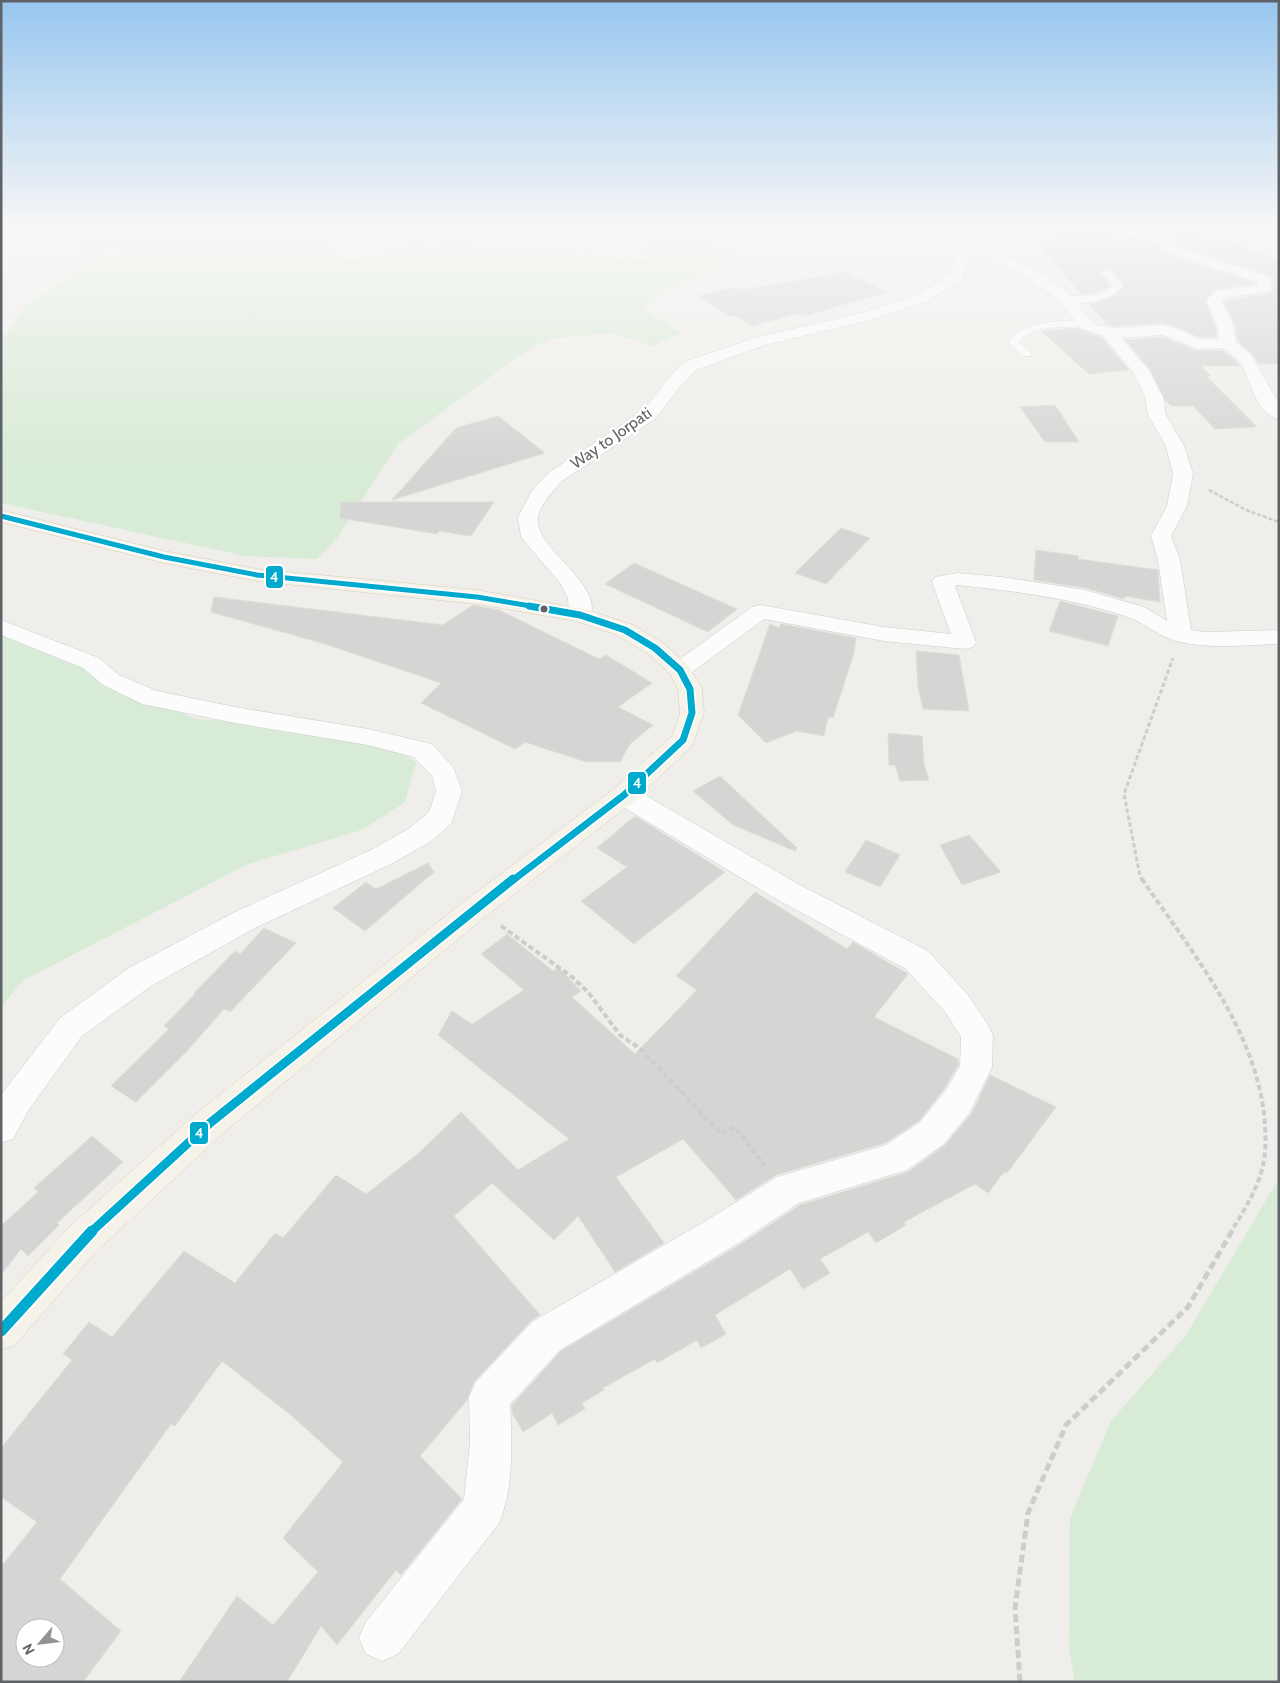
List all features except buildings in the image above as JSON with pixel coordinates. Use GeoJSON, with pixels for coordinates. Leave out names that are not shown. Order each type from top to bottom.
{"type":"FeatureCollection","features":[{"type":"Feature","properties":{"kind":"main road"},"geometry":{"type":"LineString","coordinates":[[1,516],[164,558],[257,575],[478,598],[580,615],[625,630],[656,648],[680,670],[690,689],[692,713],[682,740],[624,795],[476,908],[210,1123],[82,1240],[1,1331]]}},
{"type":"Feature","properties":{"kind":"street","name":"Way to Jorpati"},"geometry":{"type":"LineString","coordinates":[[580,615],[579,598],[569,580],[532,537],[528,518],[542,491],[554,477],[650,415],[672,385],[690,366],[760,341],[869,316],[894,308]]}},
{"type":"Feature","properties":{"kind":"street"},"geometry":{"type":"LineString","coordinates":[[1072,308],[1083,323],[1091,328],[1108,333],[1148,329],[1166,330],[1198,344],[1228,344],[1244,357],[1253,368],[1264,400],[1279,414]]}},
{"type":"Feature","properties":{"kind":"street"},"geometry":{"type":"LineString","coordinates":[[1217,308],[1225,324],[1228,344]]}},
{"type":"Feature","properties":{"kind":"street"},"geometry":{"type":"LineString","coordinates":[[1108,333],[1144,376],[1154,397],[1157,415],[1175,446],[1183,474],[1177,506],[1161,536],[1171,569],[1180,634]]}},
{"type":"Feature","properties":{"kind":"street"},"geometry":{"type":"LineString","coordinates":[[680,670],[760,612],[884,634],[965,642],[943,582],[957,579],[1002,583],[1085,597],[1136,612],[1162,628],[1206,639],[1279,638]]}},
{"type":"Feature","properties":{"kind":"street"},"geometry":{"type":"LineString","coordinates":[[1,627],[91,663],[112,680],[151,698],[235,715],[368,737],[423,750],[444,773],[449,792],[441,817],[420,834],[381,857],[245,920],[140,977],[71,1027],[16,1100],[1,1128]]}},
{"type":"Feature","properties":{"kind":"street"},"geometry":{"type":"LineString","coordinates":[[382,1638],[484,1508],[490,1442],[489,1397],[546,1336],[722,1232],[790,1189],[895,1159],[932,1133],[958,1102],[976,1067],[976,1035],[957,1004],[917,960],[788,892],[624,795]]}},
{"type":"Feature","properties":{"kind":"lane"},"geometry":{"type":"LineString","coordinates":[[1027,354],[1013,342],[1018,334],[1031,329],[1083,323]]}},
{"type":"Feature","properties":{"kind":"path"},"geometry":{"type":"LineString","coordinates":[[1183,474],[1246,510],[1279,522]]}},
{"type":"Feature","properties":{"kind":"path"},"geometry":{"type":"LineString","coordinates":[[1020,1682],[1015,1608],[1028,1513],[1066,1425],[1188,1306],[1254,1193],[1265,1153],[1263,1106],[1251,1059],[1224,1001],[1140,876],[1124,794],[1146,737],[1180,634]]}},
{"type":"Feature","properties":{"kind":"path"},"geometry":{"type":"LineString","coordinates":[[476,908],[572,977],[588,992],[620,1035],[642,1050],[721,1134],[735,1127],[774,1177],[790,1189]]}},
{"type":"Feature","properties":{"kind":"green space"},"geometry":{"type":"Polygon","coordinates":[[[24,308],[646,308],[643,310],[682,333],[653,346],[612,333],[555,338],[526,351],[398,444],[337,538],[317,559],[245,556],[1,503],[1,337],[7,334],[24,308]]]}},
{"type":"Feature","properties":{"kind":"green space"},"geometry":{"type":"Polygon","coordinates":[[[1,623],[195,719],[365,731],[416,762],[405,802],[362,830],[248,864],[22,981],[1,1008],[1,623]]]}},
{"type":"Feature","properties":{"kind":"green space"},"geometry":{"type":"Polygon","coordinates":[[[1279,1182],[1279,1682],[1075,1682],[1069,1648],[1070,1518],[1111,1421],[1186,1335],[1275,1185],[1279,1182]]]}},
{"type":"Feature","properties":{"kind":"transit line","name":"4"},"geometry":{"type":"LineString","coordinates":[[1,516],[164,557],[257,575],[477,597],[580,615],[625,630],[655,648],[680,670],[690,689],[692,713],[683,740],[624,795],[476,908],[210,1123],[82,1240],[1,1331]]}}]}
